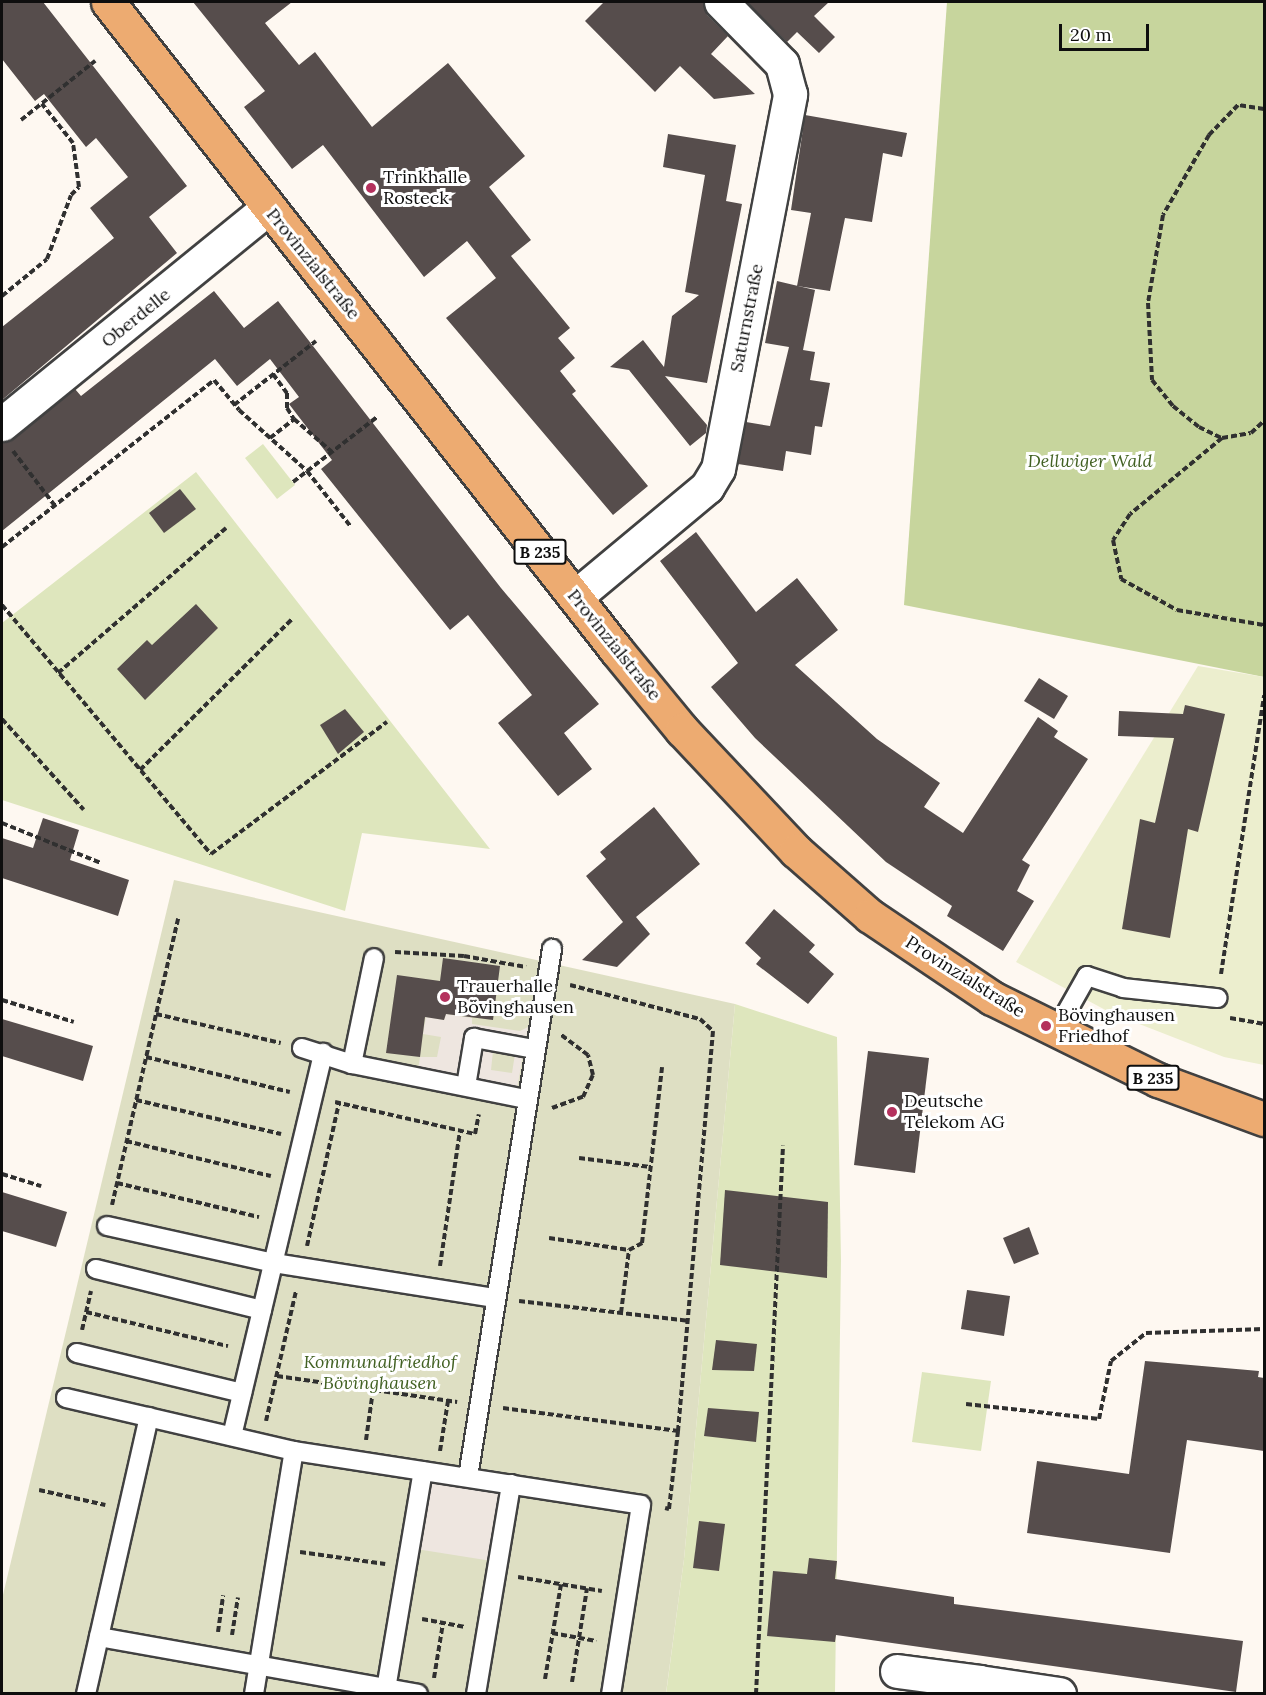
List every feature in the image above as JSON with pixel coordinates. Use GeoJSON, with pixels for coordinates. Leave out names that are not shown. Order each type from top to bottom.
{"type":"FeatureCollection","features":[{"type":"Feature","properties":{"kind":"main road","name":"Provinzialstraße"},"geometry":{"type":"LineString","coordinates":[[108,2],[268,208],[682,730],[796,851],[889,930],[992,998],[1158,1080],[1264,1119]]}},
{"type":"Feature","properties":{"kind":"street","name":"Saturnstraße"},"geometry":{"type":"LineString","coordinates":[[575,597],[706,488],[718,469],[790,94],[782,64],[721,2]]}},
{"type":"Feature","properties":{"kind":"street","name":"Oberdelle"},"geometry":{"type":"LineString","coordinates":[[5,434],[268,208]]}},
{"type":"Feature","properties":{"kind":"street"},"geometry":{"type":"LineString","coordinates":[[897,1671],[979,1688],[1059,1694]]}},
{"type":"Feature","properties":{"kind":"lane"},"geometry":{"type":"LineString","coordinates":[[468,1477],[525,1103],[552,949]]}},
{"type":"Feature","properties":{"kind":"lane"},"geometry":{"type":"LineString","coordinates":[[352,1064],[374,958]]}},
{"type":"Feature","properties":{"kind":"lane"},"geometry":{"type":"LineString","coordinates":[[1056,1031],[1087,976],[1123,987],[1217,998]]}},
{"type":"Feature","properties":{"kind":"lane"},"geometry":{"type":"LineString","coordinates":[[466,1086],[474,1038],[534,1049]]}},
{"type":"Feature","properties":{"kind":"lane"},"geometry":{"type":"LineString","coordinates":[[302,1048],[352,1064],[484,1090],[525,1103]]}},
{"type":"Feature","properties":{"kind":"lane"},"geometry":{"type":"LineString","coordinates":[[232,1436],[323,1053]]}},
{"type":"Feature","properties":{"kind":"lane"},"geometry":{"type":"LineString","coordinates":[[107,1226],[274,1263],[495,1298]]}},
{"type":"Feature","properties":{"kind":"lane"},"geometry":{"type":"LineString","coordinates":[[96,1269],[262,1310]]}},
{"type":"Feature","properties":{"kind":"lane"},"geometry":{"type":"LineString","coordinates":[[77,1353],[242,1393]]}},
{"type":"Feature","properties":{"kind":"lane"},"geometry":{"type":"LineString","coordinates":[[66,1398],[294,1451],[641,1504],[611,1694]]}},
{"type":"Feature","properties":{"kind":"lane"},"geometry":{"type":"LineString","coordinates":[[86,1694],[149,1417]]}},
{"type":"Feature","properties":{"kind":"lane"},"geometry":{"type":"LineString","coordinates":[[254,1694],[294,1451]]}},
{"type":"Feature","properties":{"kind":"lane"},"geometry":{"type":"LineString","coordinates":[[381,1690],[406,1567],[430,1472]]}},
{"type":"Feature","properties":{"kind":"lane"},"geometry":{"type":"LineString","coordinates":[[476,1694],[511,1484]]}},
{"type":"Feature","properties":{"kind":"lane"},"geometry":{"type":"LineString","coordinates":[[99,1637],[258,1669],[418,1694]]}},
{"type":"Feature","properties":{"kind":"path"},"geometry":{"type":"LineString","coordinates":[[21,120],[95,61]]}},
{"type":"Feature","properties":{"kind":"path"},"geometry":{"type":"LineString","coordinates":[[2,296],[47,259],[71,195],[79,187],[73,143],[42,104]]}},
{"type":"Feature","properties":{"kind":"path"},"geometry":{"type":"LineString","coordinates":[[1222,438],[1199,427],[1152,380],[1148,303],[1163,215],[1209,135],[1238,105],[1264,109]]}},
{"type":"Feature","properties":{"kind":"path"},"geometry":{"type":"LineString","coordinates":[[234,405],[316,341]]}},
{"type":"Feature","properties":{"kind":"path"},"geometry":{"type":"LineString","coordinates":[[273,374],[287,393],[287,408],[294,419],[332,452]]}},
{"type":"Feature","properties":{"kind":"path"},"geometry":{"type":"LineString","coordinates":[[2,547],[214,380],[234,405],[307,471],[351,527]]}},
{"type":"Feature","properties":{"kind":"path"},"geometry":{"type":"LineString","coordinates":[[293,482],[377,417]]}},
{"type":"Feature","properties":{"kind":"path"},"geometry":{"type":"LineString","coordinates":[[270,438],[294,419]]}},
{"type":"Feature","properties":{"kind":"path"},"geometry":{"type":"LineString","coordinates":[[1264,421],[1251,433],[1222,438],[1130,514],[1113,540],[1120,579],[1177,610],[1264,625]]}},
{"type":"Feature","properties":{"kind":"path"},"geometry":{"type":"LineString","coordinates":[[5,434],[55,506]]}},
{"type":"Feature","properties":{"kind":"path"},"geometry":{"type":"LineString","coordinates":[[58,673],[225,528]]}},
{"type":"Feature","properties":{"kind":"path"},"geometry":{"type":"LineString","coordinates":[[2,605],[212,854],[387,722]]}},
{"type":"Feature","properties":{"kind":"path"},"geometry":{"type":"LineString","coordinates":[[140,770],[292,619]]}},
{"type":"Feature","properties":{"kind":"path"},"geometry":{"type":"LineString","coordinates":[[1264,695],[1214,1016],[1264,1024]]}},
{"type":"Feature","properties":{"kind":"path"},"geometry":{"type":"LineString","coordinates":[[2,718],[84,810]]}},
{"type":"Feature","properties":{"kind":"path"},"geometry":{"type":"LineString","coordinates":[[2,823],[101,863]]}},
{"type":"Feature","properties":{"kind":"path"},"geometry":{"type":"LineString","coordinates":[[107,1226],[178,919]]}},
{"type":"Feature","properties":{"kind":"path"},"geometry":{"type":"LineString","coordinates":[[405,949],[547,975],[711,1024],[688,1321],[669,1509],[641,1504]]}},
{"type":"Feature","properties":{"kind":"path"},"geometry":{"type":"LineString","coordinates":[[2,1000],[74,1022]]}},
{"type":"Feature","properties":{"kind":"path"},"geometry":{"type":"LineString","coordinates":[[156,1014],[302,1048]]}},
{"type":"Feature","properties":{"kind":"path"},"geometry":{"type":"LineString","coordinates":[[525,1103],[571,1104],[583,1097],[593,1075],[581,1047],[538,1028]]}},
{"type":"Feature","properties":{"kind":"path"},"geometry":{"type":"LineString","coordinates":[[146,1057],[312,1097]]}},
{"type":"Feature","properties":{"kind":"path"},"geometry":{"type":"LineString","coordinates":[[549,1238],[629,1250],[642,1243],[662,1067]]}},
{"type":"Feature","properties":{"kind":"path"},"geometry":{"type":"LineString","coordinates":[[261,1443],[339,1103],[475,1134],[484,1090]]}},
{"type":"Feature","properties":{"kind":"path"},"geometry":{"type":"LineString","coordinates":[[136,1100],[303,1139]]}},
{"type":"Feature","properties":{"kind":"path"},"geometry":{"type":"LineString","coordinates":[[436,1289],[460,1131]]}},
{"type":"Feature","properties":{"kind":"path"},"geometry":{"type":"LineString","coordinates":[[126,1141],[292,1181]]}},
{"type":"Feature","properties":{"kind":"path"},"geometry":{"type":"LineString","coordinates":[[756,1694],[783,1146]]}},
{"type":"Feature","properties":{"kind":"path"},"geometry":{"type":"LineString","coordinates":[[579,1158],[650,1167]]}},
{"type":"Feature","properties":{"kind":"path"},"geometry":{"type":"LineString","coordinates":[[2,1174],[41,1186]]}},
{"type":"Feature","properties":{"kind":"path"},"geometry":{"type":"LineString","coordinates":[[117,1183],[283,1223]]}},
{"type":"Feature","properties":{"kind":"path"},"geometry":{"type":"LineString","coordinates":[[621,1313],[629,1250]]}},
{"type":"Feature","properties":{"kind":"path"},"geometry":{"type":"LineString","coordinates":[[77,1353],[96,1269]]}},
{"type":"Feature","properties":{"kind":"path"},"geometry":{"type":"LineString","coordinates":[[495,1298],[688,1321]]}},
{"type":"Feature","properties":{"kind":"path"},"geometry":{"type":"LineString","coordinates":[[86,1312],[252,1351]]}},
{"type":"Feature","properties":{"kind":"path"},"geometry":{"type":"LineString","coordinates":[[966,1404],[1099,1419],[1111,1361],[1146,1333],[1264,1329]]}},
{"type":"Feature","properties":{"kind":"path"},"geometry":{"type":"LineString","coordinates":[[277,1376],[678,1431]]}},
{"type":"Feature","properties":{"kind":"path"},"geometry":{"type":"LineString","coordinates":[[363,1461],[373,1390]]}},
{"type":"Feature","properties":{"kind":"path"},"geometry":{"type":"LineString","coordinates":[[430,1472],[448,1401]]}},
{"type":"Feature","properties":{"kind":"path"},"geometry":{"type":"LineString","coordinates":[[39,1490],[129,1510]]}},
{"type":"Feature","properties":{"kind":"path"},"geometry":{"type":"LineString","coordinates":[[278,1549],[406,1567]]}},
{"type":"Feature","properties":{"kind":"path"},"geometry":{"type":"LineString","coordinates":[[496,1573],[627,1595]]}},
{"type":"Feature","properties":{"kind":"path"},"geometry":{"type":"LineString","coordinates":[[545,1679],[561,1584]]}},
{"type":"Feature","properties":{"kind":"path"},"geometry":{"type":"LineString","coordinates":[[572,1682],[587,1588]]}},
{"type":"Feature","properties":{"kind":"path"},"geometry":{"type":"LineString","coordinates":[[223,1595],[216,1632],[263,1641]]}},
{"type":"Feature","properties":{"kind":"path"},"geometry":{"type":"LineString","coordinates":[[232,1635],[238,1597]]}},
{"type":"Feature","properties":{"kind":"path"},"geometry":{"type":"LineString","coordinates":[[398,1615],[486,1631]]}},
{"type":"Feature","properties":{"kind":"path"},"geometry":{"type":"LineString","coordinates":[[433,1682],[443,1623]]}},
{"type":"Feature","properties":{"kind":"path"},"geometry":{"type":"LineString","coordinates":[[552,1633],[619,1644]]}},
{"type":"Feature","properties":{"kind":"green space","name":"Dellwiger Wald"},"geometry":{"type":"Polygon","coordinates":[[[947,2],[1264,2],[1264,677],[904,605],[947,2]]]}},
{"type":"Feature","properties":{"kind":"green space"},"geometry":{"type":"Polygon","coordinates":[[[263,444],[295,485],[277,499],[245,458],[263,444]]]}},
{"type":"Feature","properties":{"kind":"green space"},"geometry":{"type":"Polygon","coordinates":[[[196,472],[490,849],[362,833],[345,911],[2,800],[2,623],[196,472]]]}},
{"type":"Feature","properties":{"kind":"green space"},"geometry":{"type":"Polygon","coordinates":[[[1198,666],[1264,677],[1264,1065],[1224,1057],[1111,1013],[1016,962],[1198,666]]]}},
{"type":"Feature","properties":{"kind":"green space","name":"Kommunalfriedhof Bövinghausen"},"geometry":{"type":"Polygon","coordinates":[[[174,880],[735,1004],[684,1559],[666,1693],[2,1694],[2,1599],[174,880]]]}},
{"type":"Feature","properties":{"kind":"green space"},"geometry":{"type":"Polygon","coordinates":[[[735,1004],[837,1037],[841,1260],[835,1693],[666,1694],[684,1559],[735,1004]]]}},
{"type":"Feature","properties":{"kind":"green space"},"geometry":{"type":"Polygon","coordinates":[[[922,1372],[991,1381],[981,1451],[912,1442],[922,1372]]]}},
{"type":"Feature","properties":{"kind":"shaded area"},"geometry":{"type":"Polygon","coordinates":[[[446,1014],[472,1018],[472,1024],[520,1031],[528,1027],[515,1100],[416,1083],[420,1057],[437,1057],[441,1037],[423,1034],[426,1017],[444,1020],[446,1014]],[[493,1051],[491,1070],[512,1073],[515,1054],[493,1051]]]}},
{"type":"Feature","properties":{"kind":"shaded area"},"geometry":{"type":"Polygon","coordinates":[[[423,1471],[511,1484],[498,1562],[410,1548],[423,1471]]]}},
{"type":"Feature","properties":{"kind":"building"},"geometry":{"type":"Polygon","coordinates":[[[2,2],[43,2],[187,186],[149,217],[177,253],[2,400],[2,327],[114,238],[90,208],[128,177],[96,138],[86,147],[44,94],[35,101],[2,59],[2,2]]]}},
{"type":"Feature","properties":{"kind":"building"},"geometry":{"type":"Polygon","coordinates":[[[193,2],[292,2],[265,23],[299,65],[315,52],[372,127],[448,63],[525,156],[489,187],[531,240],[511,256],[570,328],[558,338],[575,358],[560,371],[576,391],[572,394],[648,486],[613,515],[446,318],[496,278],[467,241],[424,277],[323,145],[292,169],[244,107],[265,91],[193,2]]]}},
{"type":"Feature","properties":{"kind":"building"},"geometry":{"type":"Polygon","coordinates":[[[604,2],[703,2],[707,15],[728,36],[711,54],[755,94],[714,99],[680,66],[655,92],[585,21],[604,2]]]}},
{"type":"Feature","properties":{"kind":"building"},"geometry":{"type":"Polygon","coordinates":[[[747,2],[829,2],[814,16],[835,37],[819,53],[797,32],[787,42],[747,2]]]}},
{"type":"Feature","properties":{"kind":"building"},"geometry":{"type":"Polygon","coordinates":[[[805,115],[907,133],[902,157],[883,153],[872,222],[845,218],[830,291],[797,286],[811,213],[791,210],[805,115]]]}},
{"type":"Feature","properties":{"kind":"building"},"geometry":{"type":"Polygon","coordinates":[[[668,134],[736,145],[726,201],[742,204],[707,383],[665,376],[707,425],[706,433],[690,446],[629,370],[610,367],[643,340],[664,367],[672,316],[699,295],[685,292],[705,175],[663,167],[668,134]]]}},
{"type":"Feature","properties":{"kind":"building"},"geometry":{"type":"Polygon","coordinates":[[[777,281],[815,290],[803,350],[815,352],[810,380],[830,383],[822,427],[815,426],[811,455],[786,451],[783,471],[738,464],[746,422],[770,426],[789,347],[765,343],[777,281]]]}},
{"type":"Feature","properties":{"kind":"building"},"geometry":{"type":"Polygon","coordinates":[[[214,291],[244,328],[278,301],[501,588],[599,704],[564,733],[592,769],[558,796],[498,723],[532,695],[468,615],[450,630],[321,469],[332,460],[289,404],[299,397],[270,359],[237,386],[215,359],[2,531],[2,442],[14,439],[75,389],[81,396],[214,291]]]}},
{"type":"Feature","properties":{"kind":"building"},"geometry":{"type":"Polygon","coordinates":[[[180,489],[196,509],[164,533],[149,513],[180,489]]]}},
{"type":"Feature","properties":{"kind":"building"},"geometry":{"type":"Polygon","coordinates":[[[696,532],[756,612],[797,578],[838,630],[795,665],[877,739],[940,783],[924,807],[963,833],[1038,717],[1058,731],[1054,737],[1088,759],[1022,860],[1030,865],[1017,891],[1034,901],[1003,951],[947,916],[952,906],[886,862],[755,738],[711,687],[738,663],[660,561],[696,532]]]}},
{"type":"Feature","properties":{"kind":"building"},"geometry":{"type":"Polygon","coordinates":[[[196,604],[218,628],[145,700],[117,669],[147,640],[152,645],[196,604]]]}},
{"type":"Feature","properties":{"kind":"building"},"geometry":{"type":"Polygon","coordinates":[[[1039,678],[1068,696],[1054,719],[1024,701],[1039,678]]]}},
{"type":"Feature","properties":{"kind":"building"},"geometry":{"type":"Polygon","coordinates":[[[1185,705],[1225,714],[1198,832],[1188,829],[1170,938],[1122,929],[1140,819],[1155,823],[1174,738],[1118,736],[1119,711],[1183,714],[1185,705]]]}},
{"type":"Feature","properties":{"kind":"building"},"geometry":{"type":"Polygon","coordinates":[[[345,709],[364,732],[338,754],[320,725],[345,709]]]}},
{"type":"Feature","properties":{"kind":"building"},"geometry":{"type":"Polygon","coordinates":[[[654,807],[700,864],[636,917],[650,934],[617,967],[582,960],[623,922],[586,876],[606,859],[600,852],[654,807]]]}},
{"type":"Feature","properties":{"kind":"building"},"geometry":{"type":"Polygon","coordinates":[[[43,818],[79,830],[70,860],[129,880],[118,916],[2,878],[2,838],[33,848],[43,818]]]}},
{"type":"Feature","properties":{"kind":"building"},"geometry":{"type":"Polygon","coordinates":[[[774,909],[815,945],[809,952],[834,974],[808,1004],[756,964],[761,958],[745,943],[774,909]]]}},
{"type":"Feature","properties":{"kind":"building","name":"Trauerhalle Bövinghausen"},"geometry":{"type":"Polygon","coordinates":[[[443,958],[500,966],[493,1020],[446,1014],[444,1020],[425,1017],[420,1057],[386,1053],[397,975],[440,981],[443,958]]]}},
{"type":"Feature","properties":{"kind":"building"},"geometry":{"type":"Polygon","coordinates":[[[2,1019],[93,1046],[83,1081],[2,1056],[2,1019]]]}},
{"type":"Feature","properties":{"kind":"building","name":"Deutsche Telekom AG"},"geometry":{"type":"Polygon","coordinates":[[[868,1051],[929,1058],[915,1173],[854,1165],[868,1051]]]}},
{"type":"Feature","properties":{"kind":"building"},"geometry":{"type":"Polygon","coordinates":[[[725,1190],[828,1202],[827,1278],[720,1265],[725,1190]]]}},
{"type":"Feature","properties":{"kind":"building"},"geometry":{"type":"Polygon","coordinates":[[[2,1192],[67,1212],[56,1247],[2,1231],[2,1192]]]}},
{"type":"Feature","properties":{"kind":"building"},"geometry":{"type":"Polygon","coordinates":[[[1029,1227],[1039,1254],[1014,1264],[1003,1238],[1029,1227]]]}},
{"type":"Feature","properties":{"kind":"building"},"geometry":{"type":"Polygon","coordinates":[[[967,1290],[1010,1296],[1004,1336],[961,1329],[967,1290]]]}},
{"type":"Feature","properties":{"kind":"building"},"geometry":{"type":"Polygon","coordinates":[[[716,1340],[757,1344],[754,1371],[712,1370],[716,1340]]]}},
{"type":"Feature","properties":{"kind":"building"},"geometry":{"type":"Polygon","coordinates":[[[1145,1361],[1259,1371],[1258,1377],[1264,1378],[1264,1451],[1187,1440],[1170,1553],[1027,1533],[1037,1461],[1129,1474],[1145,1361]]]}},
{"type":"Feature","properties":{"kind":"building"},"geometry":{"type":"Polygon","coordinates":[[[708,1408],[759,1412],[756,1442],[704,1436],[708,1408]]]}},
{"type":"Feature","properties":{"kind":"building"},"geometry":{"type":"Polygon","coordinates":[[[699,1521],[725,1524],[719,1571],[693,1568],[699,1521]]]}},
{"type":"Feature","properties":{"kind":"building"},"geometry":{"type":"Polygon","coordinates":[[[809,1558],[837,1561],[835,1579],[954,1597],[954,1604],[1243,1641],[1236,1692],[836,1635],[835,1642],[767,1636],[773,1571],[807,1574],[809,1558]]]}},
{"type":"Feature","properties":{"kind":"place","name":"Trinkhalle Rosteck"},"geometry":{"type":"Point","coordinates":[371,188]}},
{"type":"Feature","properties":{"kind":"place","name":"Trauerhalle Bövinghausen"},"geometry":{"type":"Point","coordinates":[445,997]}},
{"type":"Feature","properties":{"kind":"place","name":"Bövinghausen Friedhof"},"geometry":{"type":"Point","coordinates":[1046,1026]}},
{"type":"Feature","properties":{"kind":"place","name":"Deutsche Telekom AG"},"geometry":{"type":"Point","coordinates":[892,1112]}}]}
